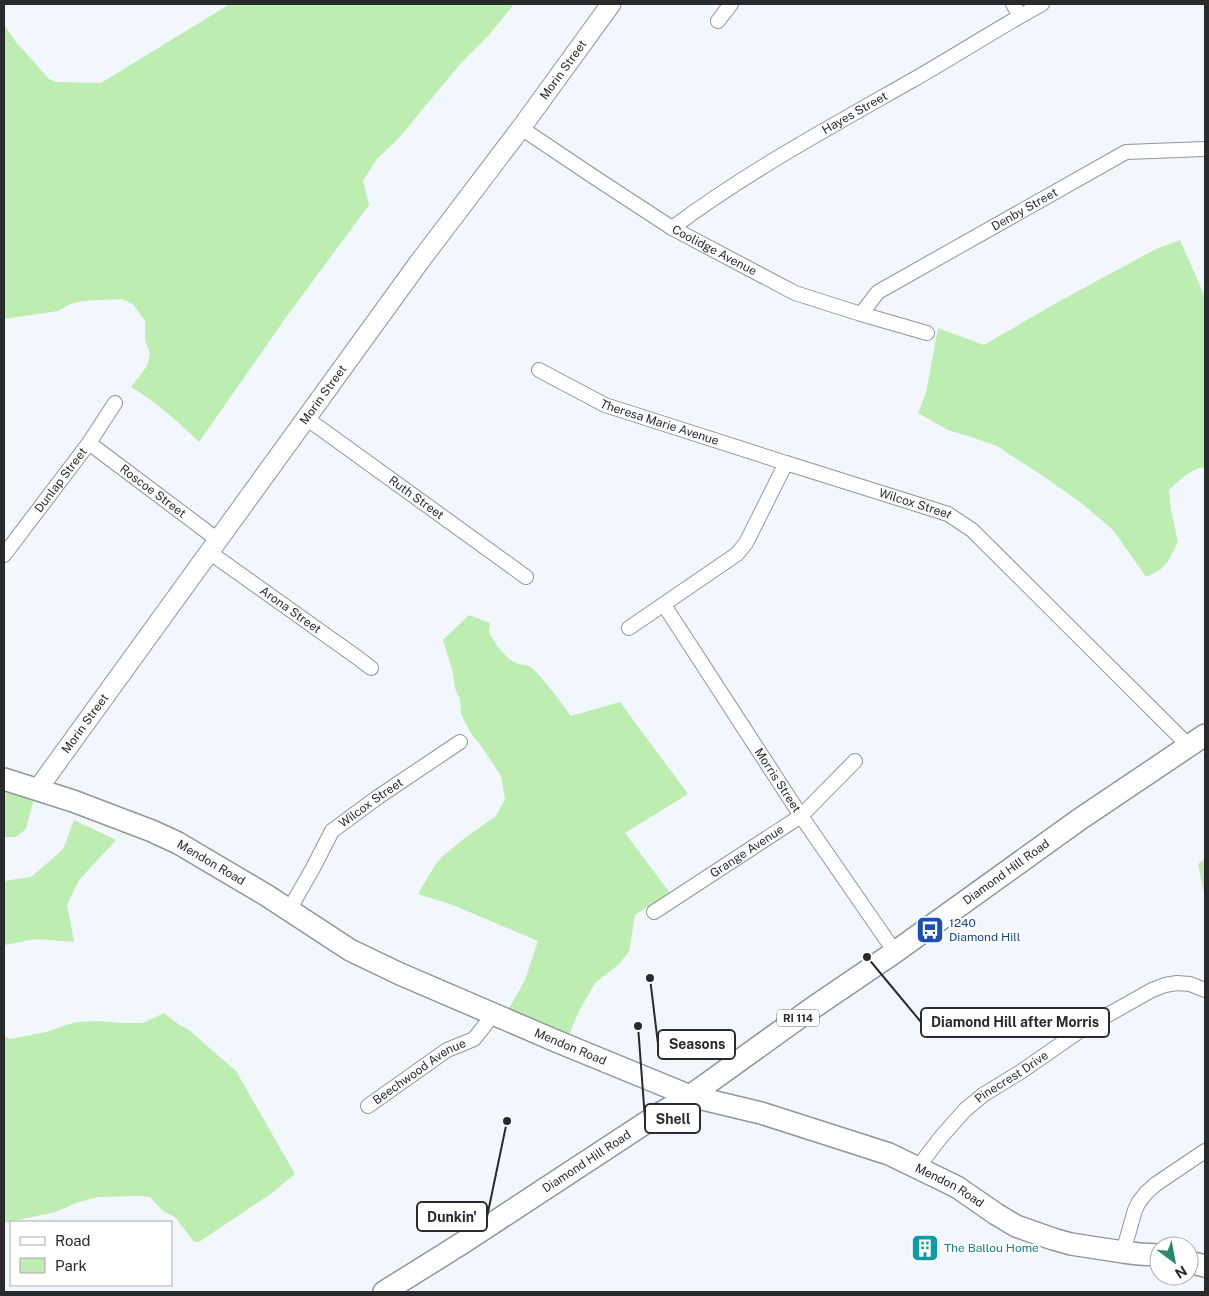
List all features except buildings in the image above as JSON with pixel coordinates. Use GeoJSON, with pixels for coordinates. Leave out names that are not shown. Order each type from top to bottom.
{"type":"FeatureCollection","features":[{"type":"Feature","properties":{"kind":"main road","name":"Diamond Hill Road"},"geometry":{"type":"LineString","coordinates":[[384,1292],[659,1114],[690,1096],[1080,819],[1197,741]]}},
{"type":"Feature","properties":{"kind":"main road","name":"Mendon Road"},"geometry":{"type":"LineString","coordinates":[[4,779],[86,806],[178,843],[290,910],[350,950],[493,1015],[690,1096],[761,1113],[889,1154],[957,1187],[1016,1226],[1071,1244],[1149,1254]]}},
{"type":"Feature","properties":{"kind":"street","name":"Morin Street"},"geometry":{"type":"LineString","coordinates":[[37,790],[420,261],[521,128],[611,4]]}},
{"type":"Feature","properties":{"kind":"street"},"geometry":{"type":"LineString","coordinates":[[718,21],[731,4]]}},
{"type":"Feature","properties":{"kind":"street","name":"Hayes Street"},"geometry":{"type":"LineString","coordinates":[[672,228],[795,146],[913,80],[1016,10],[1042,4]]}},
{"type":"Feature","properties":{"kind":"street","name":"Coolidge Avenue"},"geometry":{"type":"LineString","coordinates":[[521,128],[672,228],[795,293],[927,333]]}},
{"type":"Feature","properties":{"kind":"street","name":"Denby Street"},"geometry":{"type":"LineString","coordinates":[[861,314],[878,292],[1126,152],[1205,149]]}},
{"type":"Feature","properties":{"kind":"street","name":"Theresa Marie Avenue"},"geometry":{"type":"LineString","coordinates":[[540,370],[606,405],[786,463]]}},
{"type":"Feature","properties":{"kind":"street","name":"Dunlap Street"},"geometry":{"type":"LineString","coordinates":[[4,555],[89,443],[115,403]]}},
{"type":"Feature","properties":{"kind":"street","name":"Ruth Street"},"geometry":{"type":"LineString","coordinates":[[306,418],[526,577]]}},
{"type":"Feature","properties":{"kind":"street","name":"Roscoe Street"},"geometry":{"type":"LineString","coordinates":[[89,443],[213,546]]}},
{"type":"Feature","properties":{"kind":"street"},"geometry":{"type":"LineString","coordinates":[[629,628],[738,554],[746,543],[786,463]]}},
{"type":"Feature","properties":{"kind":"street","name":"Wilcox Street"},"geometry":{"type":"LineString","coordinates":[[786,463],[948,514],[972,530],[1197,741]]}},
{"type":"Feature","properties":{"kind":"street","name":"Arona Street"},"geometry":{"type":"LineString","coordinates":[[213,546],[371,668]]}},
{"type":"Feature","properties":{"kind":"street","name":"Morris Street"},"geometry":{"type":"LineString","coordinates":[[664,605],[801,816],[895,952]]}},
{"type":"Feature","properties":{"kind":"street","name":"Wilcox Street"},"geometry":{"type":"LineString","coordinates":[[290,910],[332,831],[378,797],[460,742]]}},
{"type":"Feature","properties":{"kind":"street","name":"Grange Avenue"},"geometry":{"type":"LineString","coordinates":[[654,912],[801,816],[855,761]]}},
{"type":"Feature","properties":{"kind":"street","name":"Pinecrest Drive"},"geometry":{"type":"LineString","coordinates":[[918,1168],[941,1137],[965,1110],[983,1095],[1022,1071],[1081,1030],[1152,990],[1165,985],[1177,983],[1190,984],[1205,990]]}},
{"type":"Feature","properties":{"kind":"street","name":"Beechwood Avenue"},"geometry":{"type":"LineString","coordinates":[[368,1106],[447,1050],[474,1039],[493,1015]]}},
{"type":"Feature","properties":{"kind":"street"},"geometry":{"type":"LineString","coordinates":[[1123,1252],[1135,1210],[1146,1193],[1156,1184],[1205,1152]]}},
{"type":"Feature","properties":{"kind":"green space"},"geometry":{"type":"Polygon","coordinates":[[[230,4],[514,4],[489,35],[461,63],[398,139],[376,160],[363,181],[369,205],[287,316],[199,442],[159,406],[131,387],[147,366],[150,354],[145,340],[145,321],[133,304],[121,299],[83,301],[70,304],[58,311],[4,319],[4,26],[49,79],[56,82],[101,83],[230,4]]]}},
{"type":"Feature","properties":{"kind":"green space"},"geometry":{"type":"Polygon","coordinates":[[[1180,240],[1205,297],[1205,467],[1190,472],[1169,490],[1178,542],[1168,561],[1161,569],[1146,577],[1113,530],[1080,502],[997,446],[948,430],[918,413],[926,393],[938,328],[984,345],[1056,303],[1156,249],[1180,240]]]}},
{"type":"Feature","properties":{"kind":"green space"},"geometry":{"type":"Polygon","coordinates":[[[469,615],[490,623],[490,635],[500,649],[512,661],[534,670],[549,686],[571,716],[620,702],[688,794],[625,833],[670,893],[635,915],[629,952],[618,965],[595,983],[579,1011],[566,1042],[507,1012],[525,980],[538,941],[453,905],[418,894],[435,865],[443,856],[496,816],[505,799],[501,776],[470,732],[461,714],[460,700],[455,688],[453,673],[443,640],[469,615]]]}},
{"type":"Feature","properties":{"kind":"green space"},"geometry":{"type":"Polygon","coordinates":[[[4,780],[36,791],[26,829],[16,837],[4,837],[4,780]]]}},
{"type":"Feature","properties":{"kind":"green space"},"geometry":{"type":"Polygon","coordinates":[[[74,820],[116,840],[79,880],[67,905],[74,942],[36,939],[4,945],[4,881],[31,877],[59,853],[64,847],[74,820]]]}},
{"type":"Feature","properties":{"kind":"green space"},"geometry":{"type":"Polygon","coordinates":[[[1205,859],[1205,898],[1198,864],[1205,859]]]}},
{"type":"Feature","properties":{"kind":"green space"},"geometry":{"type":"Polygon","coordinates":[[[164,1013],[189,1030],[236,1071],[295,1174],[272,1193],[199,1242],[194,1242],[175,1217],[163,1211],[150,1197],[141,1196],[98,1197],[79,1202],[55,1212],[4,1223],[4,1036],[10,1039],[46,1032],[76,1022],[143,1023],[164,1013]]]}},
{"type":"Feature","properties":{"kind":"place","name":"1240 Diamond Hill"},"geometry":{"type":"Point","coordinates":[930,930]}},
{"type":"Feature","properties":{"kind":"place","name":"Diamond Hill after Morris"},"geometry":{"type":"Point","coordinates":[867,957]}},
{"type":"Feature","properties":{"kind":"place","name":"Seasons"},"geometry":{"type":"Point","coordinates":[650,978]}},
{"type":"Feature","properties":{"kind":"place","name":"Shell"},"geometry":{"type":"Point","coordinates":[638,1026]}},
{"type":"Feature","properties":{"kind":"place","name":"Dunkin'"},"geometry":{"type":"Point","coordinates":[507,1121]}},
{"type":"Feature","properties":{"kind":"place","name":"The Ballou Home"},"geometry":{"type":"Point","coordinates":[925,1248]}}]}
